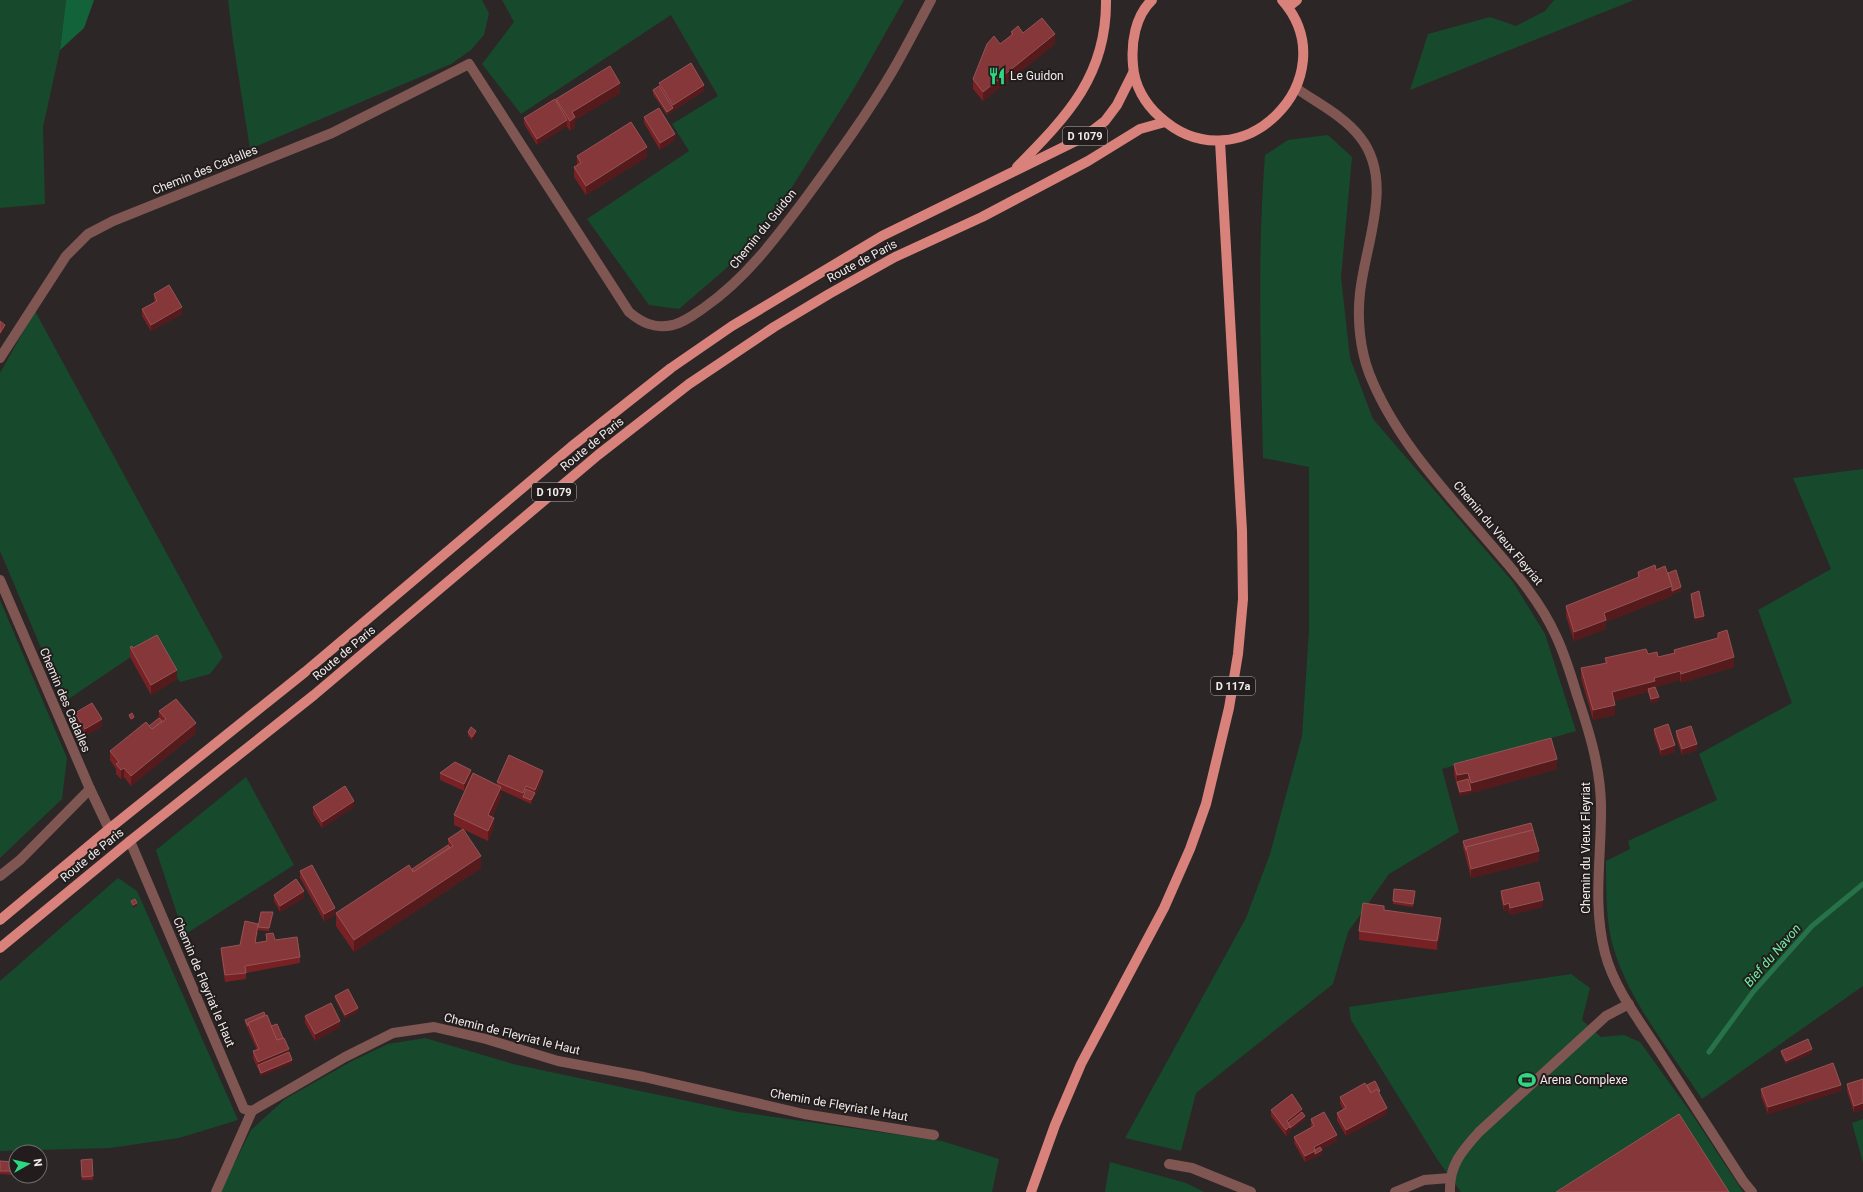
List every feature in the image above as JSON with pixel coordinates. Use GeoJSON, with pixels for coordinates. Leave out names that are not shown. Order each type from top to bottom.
{"type":"FeatureCollection","features":[{"type":"Feature","properties":{"kind":"main road"},"geometry":{"type":"LineString","coordinates":[[1012,171],[1056,127],[1075,104],[1090,79],[1101,47],[1107,16],[1106,0]]}},
{"type":"Feature","properties":{"kind":"main road"},"geometry":{"type":"LineString","coordinates":[[1152,0],[1137,24],[1132,47],[1133,73],[1140,92],[1152,110],[1165,122],[1186,135],[1206,140],[1220,141],[1244,136],[1275,118],[1283,109],[1296,88],[1301,66],[1301,38],[1296,22],[1285,3],[1297,0]]}},
{"type":"Feature","properties":{"kind":"main road","name":"Route de Paris"},"geometry":{"type":"LineString","coordinates":[[0,920],[109,829],[305,672],[571,447],[671,368],[732,326],[882,236],[1084,137],[1105,121],[1117,105],[1133,73]]}},
{"type":"Feature","properties":{"kind":"main road","name":"Route de Paris"},"geometry":{"type":"LineString","coordinates":[[0,948],[130,841],[314,695],[598,455],[689,384],[774,327],[895,257],[982,216],[1088,161],[1140,129],[1165,122]]}},
{"type":"Feature","properties":{"kind":"main road","name":"D 117a"},"geometry":{"type":"LineString","coordinates":[[1032,1192],[1055,1125],[1081,1064],[1164,908],[1190,849],[1206,804],[1229,708],[1238,654],[1243,599],[1242,531],[1220,141]]}},
{"type":"Feature","properties":{"kind":"street","name":"Chemin du Guidon"},"geometry":{"type":"LineString","coordinates":[[469,64],[629,312],[642,322],[657,326],[672,325],[686,320],[724,294],[749,270],[779,234],[830,166],[892,72],[931,0]]}},
{"type":"Feature","properties":{"kind":"street","name":"Chemin des Cadalles"},"geometry":{"type":"LineString","coordinates":[[0,358],[66,256],[88,234],[113,221],[332,133],[469,64]]}},
{"type":"Feature","properties":{"kind":"street","name":"Chemin du Vieux Fleyriat"},"geometry":{"type":"LineString","coordinates":[[1296,88],[1349,124],[1361,138],[1372,155],[1376,178],[1376,204],[1363,269],[1359,318],[1367,368],[1378,396],[1398,431],[1458,507],[1517,575],[1536,600],[1556,634],[1567,664],[1592,743],[1599,776],[1601,806],[1598,903],[1601,934],[1606,956],[1629,1004],[1739,1175],[1752,1192]]}},
{"type":"Feature","properties":{"kind":"street","name":"Chemin des Cadalles"},"geometry":{"type":"LineString","coordinates":[[0,580],[90,789],[109,829]]}},
{"type":"Feature","properties":{"kind":"street"},"geometry":{"type":"LineString","coordinates":[[0,876],[20,860],[90,789]]}},
{"type":"Feature","properties":{"kind":"street","name":"Chemin de Fleyriat le Haut"},"geometry":{"type":"LineString","coordinates":[[130,841],[244,1109],[252,1111],[345,1057],[393,1033],[434,1027],[486,1039],[558,1061],[644,1077],[804,1114],[934,1134]]}},
{"type":"Feature","properties":{"kind":"street"},"geometry":{"type":"LineString","coordinates":[[1450,1192],[1450,1178],[1462,1151],[1479,1132],[1606,1016],[1629,1004]]}},
{"type":"Feature","properties":{"kind":"street"},"geometry":{"type":"LineString","coordinates":[[216,1192],[252,1111]]}},
{"type":"Feature","properties":{"kind":"street"},"geometry":{"type":"LineString","coordinates":[[1169,1164],[1192,1168],[1251,1192]]}},
{"type":"Feature","properties":{"kind":"street"},"geometry":{"type":"LineString","coordinates":[[1396,1192],[1424,1180],[1450,1178]]}},
{"type":"Feature","properties":{"kind":"green space"},"geometry":{"type":"Polygon","coordinates":[[[0,0],[66,0],[60,50],[43,127],[45,204],[0,208],[0,0]]]}},
{"type":"Feature","properties":{"kind":"green space"},"geometry":{"type":"Polygon","coordinates":[[[66,0],[94,0],[84,28],[60,50],[66,0]]]}},
{"type":"Feature","properties":{"kind":"green space"},"geometry":{"type":"Polygon","coordinates":[[[228,0],[482,0],[489,13],[484,35],[471,50],[451,64],[250,149],[228,0]]]}},
{"type":"Feature","properties":{"kind":"green space"},"geometry":{"type":"Polygon","coordinates":[[[502,0],[904,0],[855,87],[758,241],[679,309],[649,305],[587,219],[689,151],[672,124],[718,96],[671,15],[521,114],[482,64],[514,22],[502,0]]]}},
{"type":"Feature","properties":{"kind":"green space"},"geometry":{"type":"Polygon","coordinates":[[[1554,0],[1634,0],[1410,90],[1428,34],[1490,17],[1516,26],[1545,11],[1554,0]]]}},
{"type":"Feature","properties":{"kind":"green space"},"geometry":{"type":"Polygon","coordinates":[[[1328,135],[1352,157],[1341,277],[1350,358],[1373,419],[1513,582],[1545,634],[1576,731],[1442,769],[1459,832],[1389,874],[1348,932],[1333,984],[1196,1093],[1181,1151],[1125,1138],[1246,918],[1270,854],[1302,736],[1309,631],[1309,467],[1263,458],[1260,306],[1261,231],[1265,155],[1288,140],[1328,135]]]}},
{"type":"Feature","properties":{"kind":"green space"},"geometry":{"type":"Polygon","coordinates":[[[35,311],[223,657],[210,674],[180,682],[153,642],[64,702],[0,551],[0,373],[35,311]]]}},
{"type":"Feature","properties":{"kind":"green space"},"geometry":{"type":"Polygon","coordinates":[[[1863,469],[1863,986],[1702,1099],[1648,1020],[1625,978],[1616,956],[1610,934],[1608,916],[1606,861],[1630,849],[1628,841],[1717,800],[1699,754],[1792,703],[1758,610],[1831,569],[1793,478],[1863,469]]]}},
{"type":"Feature","properties":{"kind":"green space"},"geometry":{"type":"Polygon","coordinates":[[[0,600],[67,758],[62,799],[0,858],[0,600]]]}},
{"type":"Feature","properties":{"kind":"green space"},"geometry":{"type":"Polygon","coordinates":[[[246,777],[294,865],[184,935],[156,850],[246,777]]]}},
{"type":"Feature","properties":{"kind":"green space"},"geometry":{"type":"Polygon","coordinates":[[[118,878],[137,891],[238,1120],[179,1138],[110,1148],[48,1150],[48,1144],[8,1144],[8,1151],[0,1151],[0,981],[118,878]]]}},
{"type":"Feature","properties":{"kind":"green space","name":"Arena Complexe"},"geometry":{"type":"Polygon","coordinates":[[[1571,974],[1590,988],[1582,1020],[1601,1037],[1624,1035],[1640,1042],[1694,1117],[1743,1192],[1461,1192],[1437,1159],[1351,1020],[1349,1007],[1571,974]]]}},
{"type":"Feature","properties":{"kind":"green space"},"geometry":{"type":"Polygon","coordinates":[[[425,1038],[513,1064],[739,1112],[942,1141],[999,1159],[992,1192],[220,1192],[251,1130],[285,1099],[352,1061],[388,1044],[425,1038]]]}},
{"type":"Feature","properties":{"kind":"green space"},"geometry":{"type":"Polygon","coordinates":[[[1863,1119],[1863,1163],[1852,1123],[1863,1119]]]}},
{"type":"Feature","properties":{"kind":"green space"},"geometry":{"type":"Polygon","coordinates":[[[1110,1162],[1186,1183],[1204,1192],[1105,1192],[1110,1162]]]}},
{"type":"Feature","properties":{"kind":"building","name":"Le Guidon"},"geometry":{"type":"Polygon","coordinates":[[[1042,18],[1055,34],[983,92],[973,79],[987,44],[994,36],[1000,44],[1013,34],[1011,32],[1018,26],[1023,33],[1042,18]]]}},
{"type":"Feature","properties":{"kind":"building"},"geometry":{"type":"Polygon","coordinates":[[[691,63],[704,85],[673,105],[659,83],[691,63]]]}},
{"type":"Feature","properties":{"kind":"building"},"geometry":{"type":"Polygon","coordinates":[[[610,66],[620,83],[572,112],[575,117],[570,121],[556,99],[610,66]]]}},
{"type":"Feature","properties":{"kind":"building"},"geometry":{"type":"Polygon","coordinates":[[[659,86],[673,108],[667,112],[653,90],[659,86]]]}},
{"type":"Feature","properties":{"kind":"building"},"geometry":{"type":"Polygon","coordinates":[[[555,99],[567,120],[537,139],[524,118],[555,99]]]}},
{"type":"Feature","properties":{"kind":"building"},"geometry":{"type":"Polygon","coordinates":[[[659,108],[675,134],[660,143],[644,117],[659,108]]]}},
{"type":"Feature","properties":{"kind":"building"},"geometry":{"type":"Polygon","coordinates":[[[631,122],[647,147],[586,186],[574,167],[581,163],[577,156],[631,122]]]}},
{"type":"Feature","properties":{"kind":"building"},"geometry":{"type":"Polygon","coordinates":[[[169,285],[182,307],[151,325],[142,309],[157,301],[154,294],[169,285]]]}},
{"type":"Feature","properties":{"kind":"building"},"geometry":{"type":"Polygon","coordinates":[[[0,321],[5,325],[0,333],[0,321]]]}},
{"type":"Feature","properties":{"kind":"building"},"geometry":{"type":"Polygon","coordinates":[[[1655,565],[1656,570],[1665,566],[1672,586],[1604,613],[1606,620],[1574,632],[1566,606],[1639,577],[1638,572],[1655,565]]]}},
{"type":"Feature","properties":{"kind":"building"},"geometry":{"type":"Polygon","coordinates":[[[1676,570],[1681,587],[1672,591],[1668,573],[1676,570]]]}},
{"type":"Feature","properties":{"kind":"building"},"geometry":{"type":"Polygon","coordinates":[[[1699,591],[1704,616],[1695,618],[1691,594],[1699,591]]]}},
{"type":"Feature","properties":{"kind":"building"},"geometry":{"type":"Polygon","coordinates":[[[1727,630],[1734,657],[1681,674],[1680,671],[1654,678],[1655,681],[1612,692],[1615,705],[1593,710],[1581,668],[1607,663],[1605,658],[1646,649],[1648,654],[1657,652],[1658,657],[1675,653],[1674,650],[1718,638],[1718,633],[1727,630]]]}},
{"type":"Feature","properties":{"kind":"building"},"geometry":{"type":"Polygon","coordinates":[[[157,635],[177,670],[151,685],[130,647],[132,646],[133,648],[157,635]]]}},
{"type":"Feature","properties":{"kind":"building"},"geometry":{"type":"Polygon","coordinates":[[[1655,687],[1659,697],[1651,699],[1648,689],[1655,687]]]}},
{"type":"Feature","properties":{"kind":"building"},"geometry":{"type":"Polygon","coordinates":[[[176,699],[196,723],[131,776],[124,768],[121,770],[116,764],[119,762],[110,751],[146,722],[152,729],[166,719],[159,711],[176,699]]]}},
{"type":"Feature","properties":{"kind":"building"},"geometry":{"type":"Polygon","coordinates":[[[92,703],[102,719],[85,729],[75,713],[92,703]]]}},
{"type":"Feature","properties":{"kind":"building"},"geometry":{"type":"Polygon","coordinates":[[[132,713],[134,717],[131,719],[129,715],[132,713]]]}},
{"type":"Feature","properties":{"kind":"building"},"geometry":{"type":"Polygon","coordinates":[[[159,718],[162,721],[152,729],[149,726],[159,718]]]}},
{"type":"Feature","properties":{"kind":"building"},"geometry":{"type":"Polygon","coordinates":[[[1668,724],[1675,745],[1661,750],[1654,729],[1668,724]]]}},
{"type":"Feature","properties":{"kind":"building"},"geometry":{"type":"Polygon","coordinates":[[[1691,726],[1697,744],[1682,749],[1676,731],[1691,726]]]}},
{"type":"Feature","properties":{"kind":"building"},"geometry":{"type":"Polygon","coordinates":[[[471,727],[476,731],[472,737],[468,732],[471,727]]]}},
{"type":"Feature","properties":{"kind":"building"},"geometry":{"type":"Polygon","coordinates":[[[1551,738],[1557,759],[1471,783],[1468,773],[1457,775],[1454,764],[1551,738]]]}},
{"type":"Feature","properties":{"kind":"building"},"geometry":{"type":"Polygon","coordinates":[[[509,755],[543,771],[535,790],[526,786],[523,793],[497,782],[509,755]]]}},
{"type":"Feature","properties":{"kind":"building"},"geometry":{"type":"Polygon","coordinates":[[[455,762],[471,770],[464,784],[440,773],[455,762]]]}},
{"type":"Feature","properties":{"kind":"building"},"geometry":{"type":"Polygon","coordinates":[[[473,773],[501,787],[488,815],[494,818],[488,831],[454,815],[473,773]]]}},
{"type":"Feature","properties":{"kind":"building"},"geometry":{"type":"Polygon","coordinates":[[[1468,779],[1471,790],[1460,792],[1457,782],[1468,779]]]}},
{"type":"Feature","properties":{"kind":"building"},"geometry":{"type":"Polygon","coordinates":[[[345,786],[354,801],[322,822],[313,807],[345,786]]]}},
{"type":"Feature","properties":{"kind":"building"},"geometry":{"type":"Polygon","coordinates":[[[526,789],[535,793],[531,800],[523,797],[526,789]]]}},
{"type":"Feature","properties":{"kind":"building"},"geometry":{"type":"Polygon","coordinates":[[[1531,823],[1533,830],[1466,847],[1466,850],[1463,841],[1531,823]]]}},
{"type":"Feature","properties":{"kind":"building"},"geometry":{"type":"Polygon","coordinates":[[[463,829],[481,856],[354,940],[336,913],[409,865],[413,872],[453,846],[448,839],[463,829]]]}},
{"type":"Feature","properties":{"kind":"building"},"geometry":{"type":"Polygon","coordinates":[[[1533,830],[1539,851],[1471,869],[1466,847],[1533,830]]]}},
{"type":"Feature","properties":{"kind":"building"},"geometry":{"type":"Polygon","coordinates":[[[448,845],[450,847],[413,872],[412,869],[448,845]]]}},
{"type":"Feature","properties":{"kind":"building"},"geometry":{"type":"Polygon","coordinates":[[[312,865],[335,908],[324,914],[300,871],[312,865]]]}},
{"type":"Feature","properties":{"kind":"building"},"geometry":{"type":"Polygon","coordinates":[[[296,879],[304,891],[280,906],[274,895],[296,879]]]}},
{"type":"Feature","properties":{"kind":"building"},"geometry":{"type":"Polygon","coordinates":[[[1539,882],[1543,900],[1510,908],[1509,903],[1504,905],[1501,891],[1539,882]]]}},
{"type":"Feature","properties":{"kind":"building"},"geometry":{"type":"Polygon","coordinates":[[[1394,889],[1415,891],[1413,904],[1393,901],[1394,889]]]}},
{"type":"Feature","properties":{"kind":"building"},"geometry":{"type":"Polygon","coordinates":[[[135,899],[137,903],[133,905],[131,901],[135,899]]]}},
{"type":"Feature","properties":{"kind":"building"},"geometry":{"type":"Polygon","coordinates":[[[1363,903],[1384,906],[1384,910],[1441,918],[1437,941],[1359,931],[1363,903]]]}},
{"type":"Feature","properties":{"kind":"building"},"geometry":{"type":"Polygon","coordinates":[[[261,912],[273,912],[269,928],[258,927],[261,912]]]}},
{"type":"Feature","properties":{"kind":"building"},"geometry":{"type":"Polygon","coordinates":[[[245,921],[258,924],[255,943],[267,941],[266,934],[273,933],[275,940],[297,937],[300,957],[245,966],[246,973],[225,975],[221,948],[240,945],[245,921]]]}},
{"type":"Feature","properties":{"kind":"building"},"geometry":{"type":"Polygon","coordinates":[[[348,989],[358,1008],[345,1015],[335,996],[348,989]]]}},
{"type":"Feature","properties":{"kind":"building"},"geometry":{"type":"Polygon","coordinates":[[[331,1003],[340,1021],[315,1034],[305,1016],[331,1003]]]}},
{"type":"Feature","properties":{"kind":"building"},"geometry":{"type":"Polygon","coordinates":[[[264,1012],[265,1015],[248,1023],[248,1026],[245,1020],[264,1012]]]}},
{"type":"Feature","properties":{"kind":"building"},"geometry":{"type":"Polygon","coordinates":[[[267,1015],[277,1040],[284,1038],[289,1049],[258,1062],[253,1051],[259,1049],[248,1023],[267,1015]]]}},
{"type":"Feature","properties":{"kind":"building"},"geometry":{"type":"Polygon","coordinates":[[[277,1024],[283,1038],[277,1040],[271,1026],[277,1024]]]}},
{"type":"Feature","properties":{"kind":"building"},"geometry":{"type":"Polygon","coordinates":[[[1808,1039],[1812,1049],[1786,1061],[1781,1051],[1808,1039]]]}},
{"type":"Feature","properties":{"kind":"building"},"geometry":{"type":"Polygon","coordinates":[[[289,1052],[292,1060],[261,1073],[258,1065],[289,1052]]]}},
{"type":"Feature","properties":{"kind":"building"},"geometry":{"type":"Polygon","coordinates":[[[1833,1063],[1841,1085],[1768,1107],[1761,1089],[1833,1063]]]}},
{"type":"Feature","properties":{"kind":"building"},"geometry":{"type":"Polygon","coordinates":[[[1863,1079],[1863,1103],[1854,1106],[1847,1084],[1863,1079]]]}},
{"type":"Feature","properties":{"kind":"building"},"geometry":{"type":"Polygon","coordinates":[[[1375,1081],[1380,1091],[1379,1092],[1377,1089],[1371,1093],[1367,1085],[1375,1081]]]}},
{"type":"Feature","properties":{"kind":"building"},"geometry":{"type":"Polygon","coordinates":[[[1365,1083],[1371,1093],[1377,1089],[1387,1108],[1346,1130],[1337,1113],[1346,1108],[1340,1097],[1365,1083]]]}},
{"type":"Feature","properties":{"kind":"building"},"geometry":{"type":"Polygon","coordinates":[[[1292,1094],[1302,1109],[1287,1121],[1290,1126],[1286,1130],[1271,1110],[1292,1094]]]}},
{"type":"Feature","properties":{"kind":"building"},"geometry":{"type":"Polygon","coordinates":[[[1302,1112],[1305,1116],[1290,1128],[1288,1123],[1302,1112]]]}},
{"type":"Feature","properties":{"kind":"building"},"geometry":{"type":"Polygon","coordinates":[[[1324,1112],[1337,1135],[1314,1147],[1315,1151],[1305,1156],[1294,1137],[1314,1126],[1311,1119],[1324,1112]]]}},
{"type":"Feature","properties":{"kind":"building"},"geometry":{"type":"Polygon","coordinates":[[[1679,1114],[1729,1192],[1556,1192],[1679,1114]]]}},
{"type":"Feature","properties":{"kind":"building"},"geometry":{"type":"Polygon","coordinates":[[[1320,1147],[1322,1150],[1315,1154],[1315,1150],[1320,1147]]]}},
{"type":"Feature","properties":{"kind":"building"},"geometry":{"type":"Polygon","coordinates":[[[92,1159],[93,1176],[82,1177],[81,1160],[92,1159]]]}},
{"type":"Feature","properties":{"kind":"building"},"geometry":{"type":"Polygon","coordinates":[[[0,1161],[8,1162],[8,1171],[0,1171],[0,1161]]]}},
{"type":"Feature","properties":{"kind":"waterway","name":"Bief du Navon"},"geometry":{"type":"LineString","coordinates":[[1709,1052],[1753,992],[1812,926],[1863,884]]}},
{"type":"Feature","properties":{"kind":"place","name":"Le Guidon"},"geometry":{"type":"Point","coordinates":[997,76]}},
{"type":"Feature","properties":{"kind":"place","name":"Arena Complexe"},"geometry":{"type":"Point","coordinates":[1527,1080]}}]}
